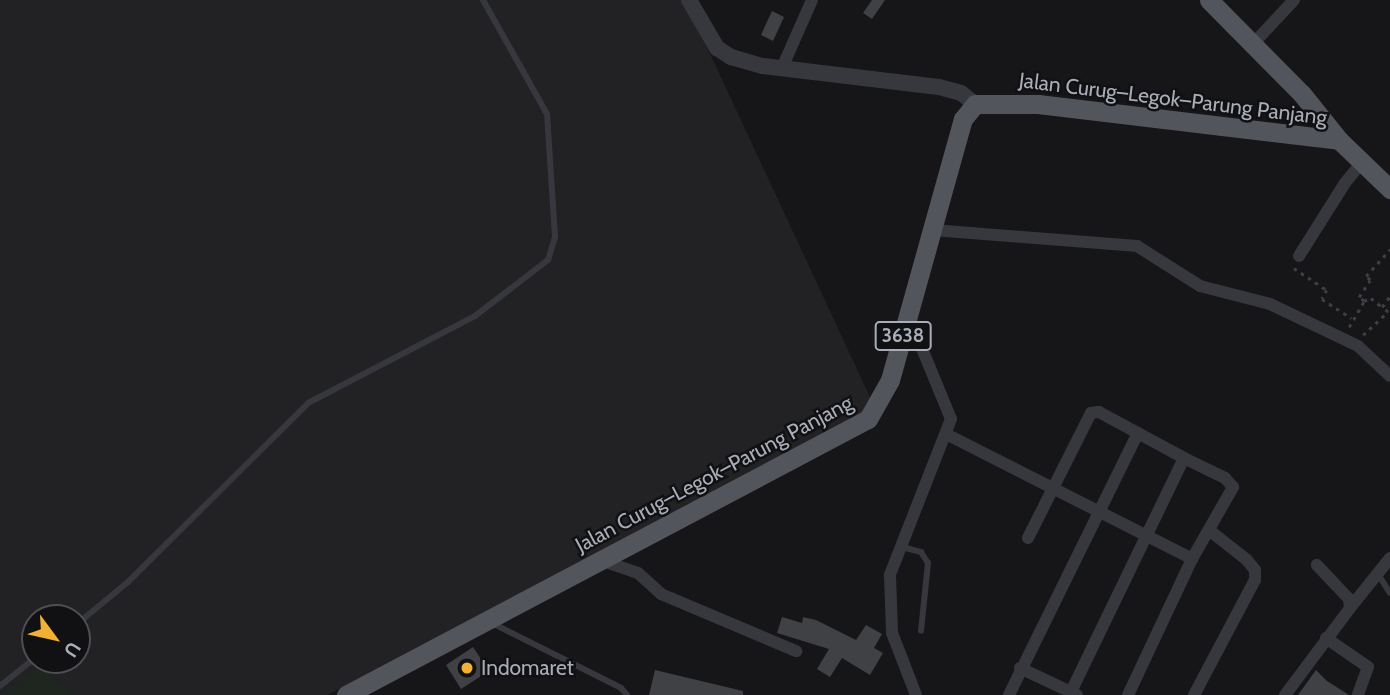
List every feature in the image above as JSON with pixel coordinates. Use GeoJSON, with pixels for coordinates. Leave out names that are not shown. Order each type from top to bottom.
{"type":"FeatureCollection","features":[{"type":"Feature","properties":{"kind":"main road"},"geometry":{"type":"LineString","coordinates":[[1209,0],[1253,44],[1339,140]]}},
{"type":"Feature","properties":{"kind":"main road","name":"Jalan Curug–Legok–Parung Panjang"},"geometry":{"type":"LineString","coordinates":[[346,695],[868,419],[887,388],[963,119],[975,104],[1038,104],[1339,140],[1390,189]]}},
{"type":"Feature","properties":{"kind":"street"},"geometry":{"type":"LineString","coordinates":[[690,0],[717,48],[746,62],[939,87],[961,93],[975,104]]}},
{"type":"Feature","properties":{"kind":"street"},"geometry":{"type":"LineString","coordinates":[[782,68],[812,0]]}},
{"type":"Feature","properties":{"kind":"street"},"geometry":{"type":"LineString","coordinates":[[1253,44],[1294,0]]}},
{"type":"Feature","properties":{"kind":"street"},"geometry":{"type":"LineString","coordinates":[[1299,256],[1345,183],[1358,167],[1366,166]]}},
{"type":"Feature","properties":{"kind":"street"},"geometry":{"type":"LineString","coordinates":[[933,230],[1137,246],[1200,286],[1270,304],[1360,341],[1390,376]]}},
{"type":"Feature","properties":{"kind":"street"},"geometry":{"type":"LineString","coordinates":[[909,317],[950,414],[948,435],[890,575],[889,606],[897,656],[916,695]]}},
{"type":"Feature","properties":{"kind":"street"},"geometry":{"type":"LineString","coordinates":[[1028,538],[1091,413],[1099,412],[1231,481],[1231,492],[1192,559],[1128,695]]}},
{"type":"Feature","properties":{"kind":"street"},"geometry":{"type":"LineString","coordinates":[[1009,695],[1138,433]]}},
{"type":"Feature","properties":{"kind":"street"},"geometry":{"type":"LineString","coordinates":[[948,435],[1192,559]]}},
{"type":"Feature","properties":{"kind":"street"},"geometry":{"type":"LineString","coordinates":[[1020,668],[1075,694],[1144,536],[1184,458]]}},
{"type":"Feature","properties":{"kind":"street"},"geometry":{"type":"LineString","coordinates":[[1194,695],[1255,580],[1255,570],[1247,560],[1209,530]]}},
{"type":"Feature","properties":{"kind":"street"},"geometry":{"type":"LineString","coordinates":[[1284,695],[1390,558]]}},
{"type":"Feature","properties":{"kind":"street"},"geometry":{"type":"LineString","coordinates":[[603,561],[638,573],[651,588],[677,602],[796,651]]}},
{"type":"Feature","properties":{"kind":"street"},"geometry":{"type":"LineString","coordinates":[[1317,565],[1349,599],[1350,608]]}},
{"type":"Feature","properties":{"kind":"street"},"geometry":{"type":"LineString","coordinates":[[1326,638],[1368,667],[1358,695]]}},
{"type":"Feature","properties":{"kind":"lane"},"geometry":{"type":"LineString","coordinates":[[91,612],[128,582],[308,403],[475,316],[548,260],[555,237],[547,114],[483,0]]}},
{"type":"Feature","properties":{"kind":"lane"},"geometry":{"type":"LineString","coordinates":[[900,546],[921,552],[928,563],[921,631]]}},
{"type":"Feature","properties":{"kind":"lane"},"geometry":{"type":"LineString","coordinates":[[1377,573],[1390,593]]}},
{"type":"Feature","properties":{"kind":"lane"},"geometry":{"type":"LineString","coordinates":[[482,621],[506,626],[627,695]]}},
{"type":"Feature","properties":{"kind":"lane"},"geometry":{"type":"LineString","coordinates":[[0,686],[21,669]]}},
{"type":"Feature","properties":{"kind":"path"},"geometry":{"type":"LineString","coordinates":[[1364,301],[1359,297],[1370,280],[1366,276],[1390,249]]}},
{"type":"Feature","properties":{"kind":"path"},"geometry":{"type":"LineString","coordinates":[[1299,256],[1294,269],[1327,290],[1322,299],[1351,318]]}},
{"type":"Feature","properties":{"kind":"path"},"geometry":{"type":"LineString","coordinates":[[1382,307],[1390,296]]}},
{"type":"Feature","properties":{"kind":"path"},"geometry":{"type":"LineString","coordinates":[[1371,298],[1389,313],[1360,341],[1346,325],[1364,301],[1371,298]]}},
{"type":"Feature","properties":{"kind":"shaded area"},"geometry":{"type":"Polygon","coordinates":[[[0,0],[685,0],[870,397],[857,422],[327,695],[0,695],[0,0]]]}},
{"type":"Feature","properties":{"kind":"shaded area"},"geometry":{"type":"Polygon","coordinates":[[[29,674],[48,674],[73,695],[1,695],[29,674]]]}},
{"type":"Feature","properties":{"kind":"building"},"geometry":{"type":"Polygon","coordinates":[[[872,0],[885,0],[872,19],[863,13],[872,0]]]}},
{"type":"Feature","properties":{"kind":"building"},"geometry":{"type":"Polygon","coordinates":[[[772,11],[784,17],[773,41],[761,35],[772,11]]]}},
{"type":"Feature","properties":{"kind":"building"},"geometry":{"type":"Polygon","coordinates":[[[782,617],[802,623],[803,617],[816,620],[856,640],[866,625],[882,634],[874,648],[883,653],[870,675],[842,658],[830,677],[817,669],[829,649],[777,633],[782,617]]]}},
{"type":"Feature","properties":{"kind":"building","name":"Indomaret"},"geometry":{"type":"Polygon","coordinates":[[[473,647],[489,671],[461,689],[446,665],[473,647]]]}},
{"type":"Feature","properties":{"kind":"building"},"geometry":{"type":"Polygon","coordinates":[[[655,670],[743,691],[743,695],[649,695],[655,670]]]}},
{"type":"Feature","properties":{"kind":"building"},"geometry":{"type":"Polygon","coordinates":[[[1316,670],[1327,681],[1349,695],[1298,695],[1316,670]]]}},
{"type":"Feature","properties":{"kind":"place","name":"Indomaret"},"geometry":{"type":"Point","coordinates":[467,668]}}]}
